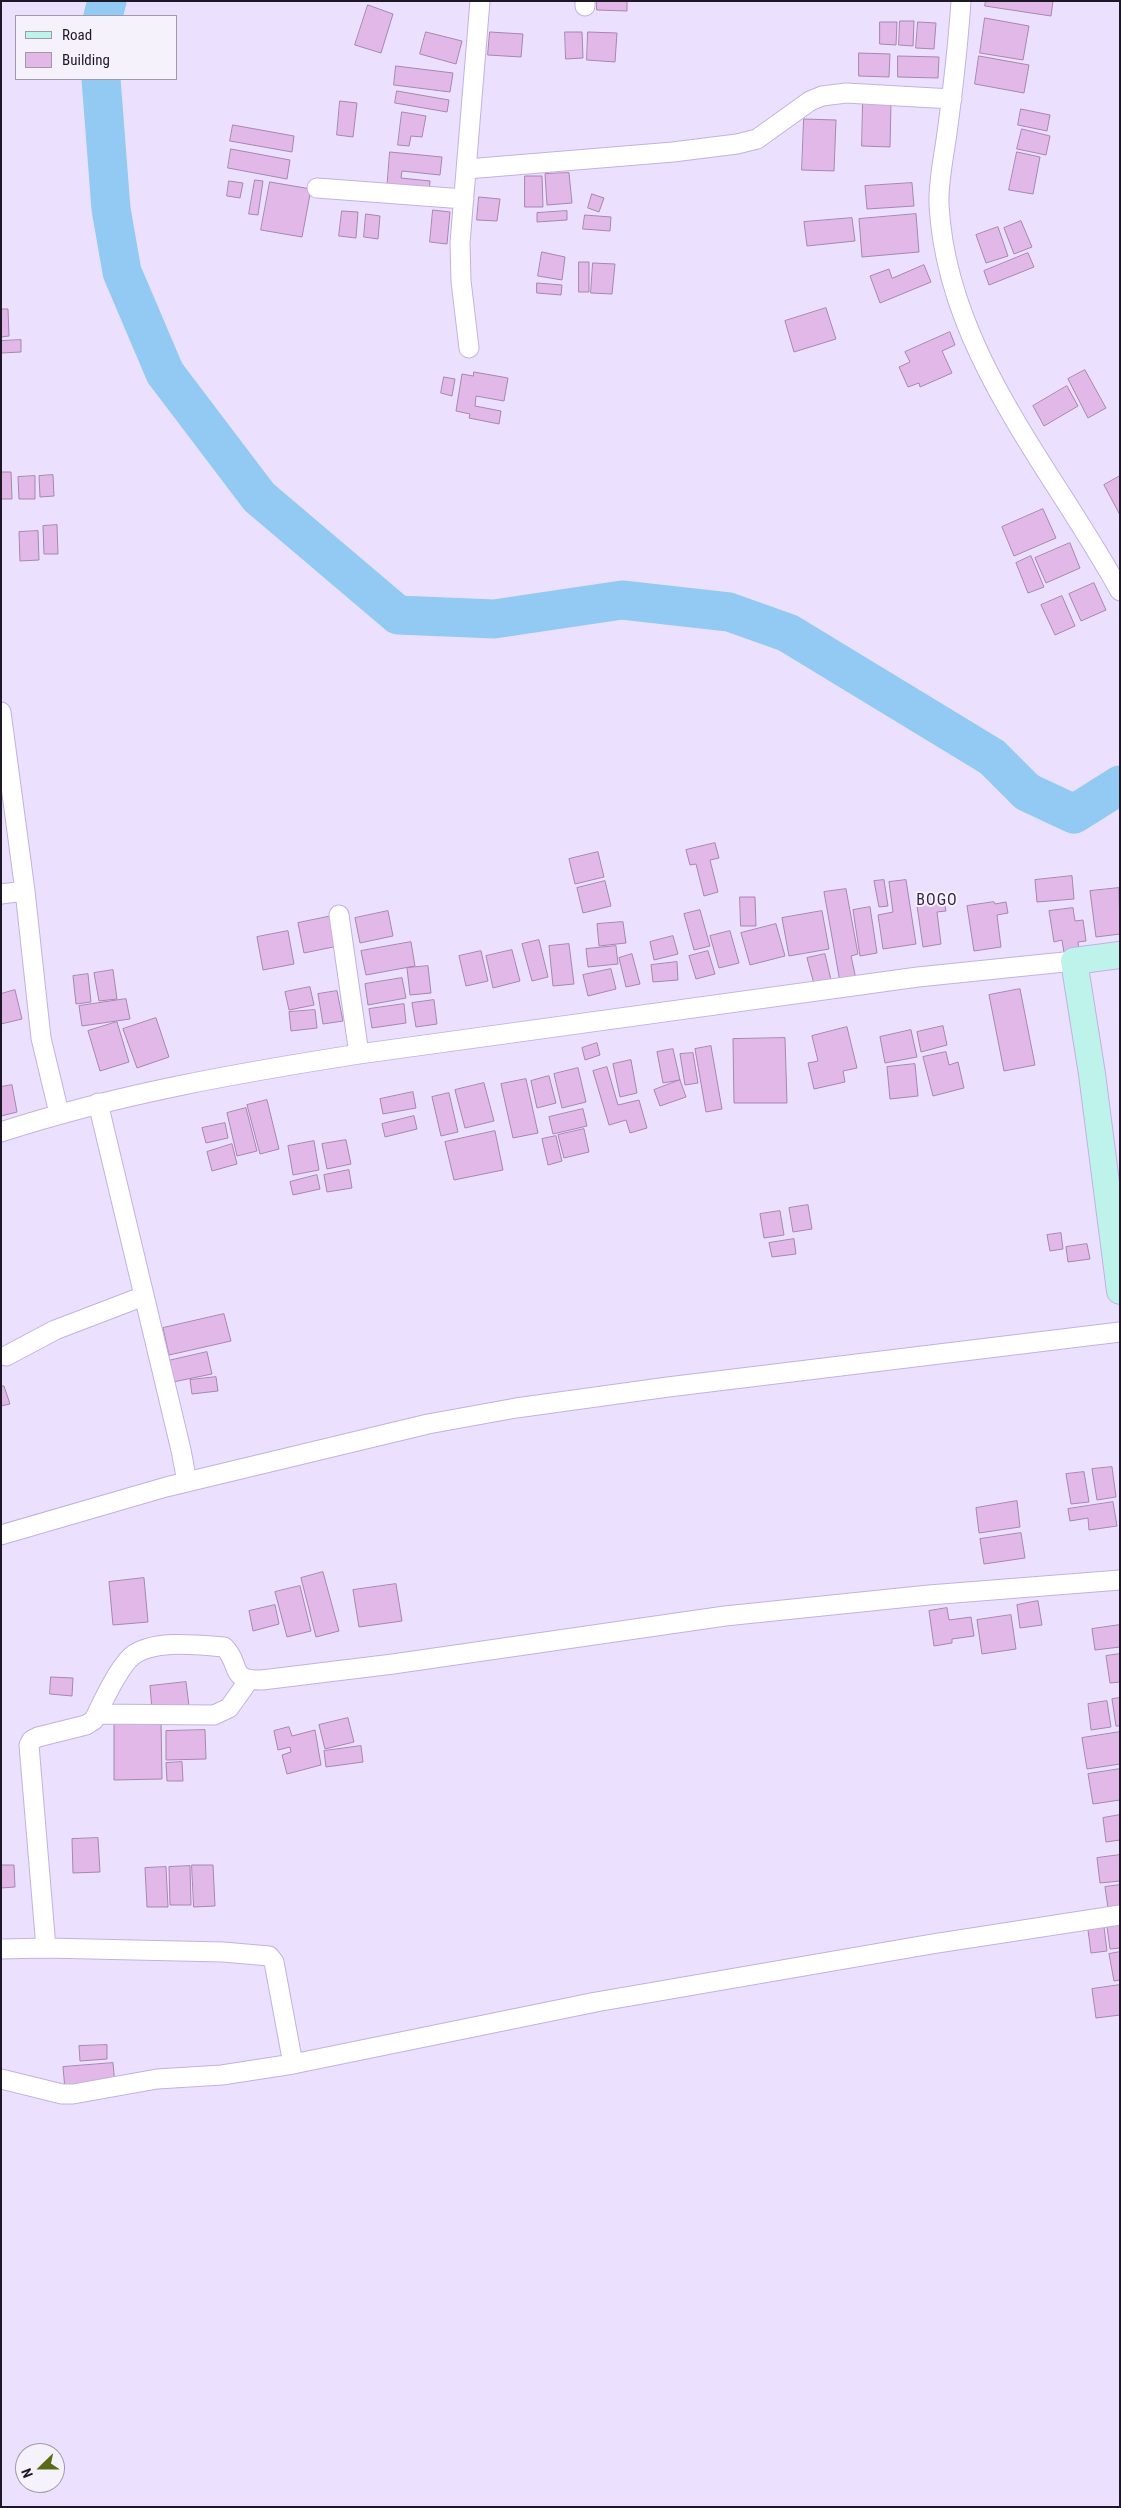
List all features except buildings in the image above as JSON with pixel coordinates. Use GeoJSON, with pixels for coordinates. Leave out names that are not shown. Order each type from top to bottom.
{"type":"FeatureCollection","features":[{"type":"Feature","properties":{"kind":"street"},"geometry":{"type":"LineString","coordinates":[[469,348],[461,281],[460,243],[480,1]]}},
{"type":"Feature","properties":{"kind":"street"},"geometry":{"type":"LineString","coordinates":[[961,1],[952,99],[939,202],[944,253],[955,292],[978,354],[1011,412],[1095,546],[1120,591]]}},
{"type":"Feature","properties":{"kind":"street"},"geometry":{"type":"LineString","coordinates":[[467,169],[673,152],[737,144],[757,139],[810,101],[838,94],[952,99]]}},
{"type":"Feature","properties":{"kind":"street"},"geometry":{"type":"LineString","coordinates":[[317,188],[464,199]]}},
{"type":"Feature","properties":{"kind":"street"},"geometry":{"type":"LineString","coordinates":[[1,712],[25,891],[41,1038],[59,1113]]}},
{"type":"Feature","properties":{"kind":"street"},"geometry":{"type":"LineString","coordinates":[[1,894],[25,891]]}},
{"type":"Feature","properties":{"kind":"street"},"geometry":{"type":"LineString","coordinates":[[339,915],[359,1054]]}},
{"type":"Feature","properties":{"kind":"street"},"geometry":{"type":"LineString","coordinates":[[1,1132],[59,1113],[98,1103],[260,1070],[359,1054],[918,977],[1120,955]]}},
{"type":"Feature","properties":{"kind":"street"},"geometry":{"type":"LineString","coordinates":[[1074,961],[1092,1074],[1120,1291]]}},
{"type":"Feature","properties":{"kind":"street"},"geometry":{"type":"LineString","coordinates":[[98,1103],[181,1450],[186,1482]]}},
{"type":"Feature","properties":{"kind":"street"},"geometry":{"type":"LineString","coordinates":[[6,1356],[55,1330],[144,1296]]}},
{"type":"Feature","properties":{"kind":"street"},"geometry":{"type":"LineString","coordinates":[[1,1535],[186,1482],[302,1456],[428,1424],[516,1408],[678,1385],[1120,1332]]}},
{"type":"Feature","properties":{"kind":"street"},"geometry":{"type":"LineString","coordinates":[[46,1948],[29,1745],[32,1740],[38,1737],[86,1725],[94,1720],[124,1665],[132,1656],[141,1651],[169,1645],[224,1647],[228,1651],[237,1674],[249,1680],[393,1664],[725,1616],[929,1595],[1120,1580]]}},
{"type":"Feature","properties":{"kind":"street"},"geometry":{"type":"LineString","coordinates":[[97,1714],[214,1716],[229,1708],[249,1680]]}},
{"type":"Feature","properties":{"kind":"street"},"geometry":{"type":"LineString","coordinates":[[1,2080],[62,2094],[73,2094],[157,2079],[222,2075],[293,2064],[596,2002],[932,1944],[1120,1915]]}},
{"type":"Feature","properties":{"kind":"street"},"geometry":{"type":"LineString","coordinates":[[1,1949],[46,1948],[223,1952],[269,1956],[274,1962],[293,2064]]}},
{"type":"Feature","properties":{"kind":"waterway"},"geometry":{"type":"LineString","coordinates":[[103,15],[107,1]]}},
{"type":"Feature","properties":{"kind":"waterway"},"geometry":{"type":"LineString","coordinates":[[101,80],[111,209],[122,272],[165,373],[259,497],[398,615],[494,619],[622,600],[729,612],[788,633],[992,757],[1027,792],[1074,814],[1120,785]]}},
{"type":"Feature","properties":{"kind":"district","name":"BOGO"},"geometry":{"type":"Point","coordinates":[937,901]}}]}
